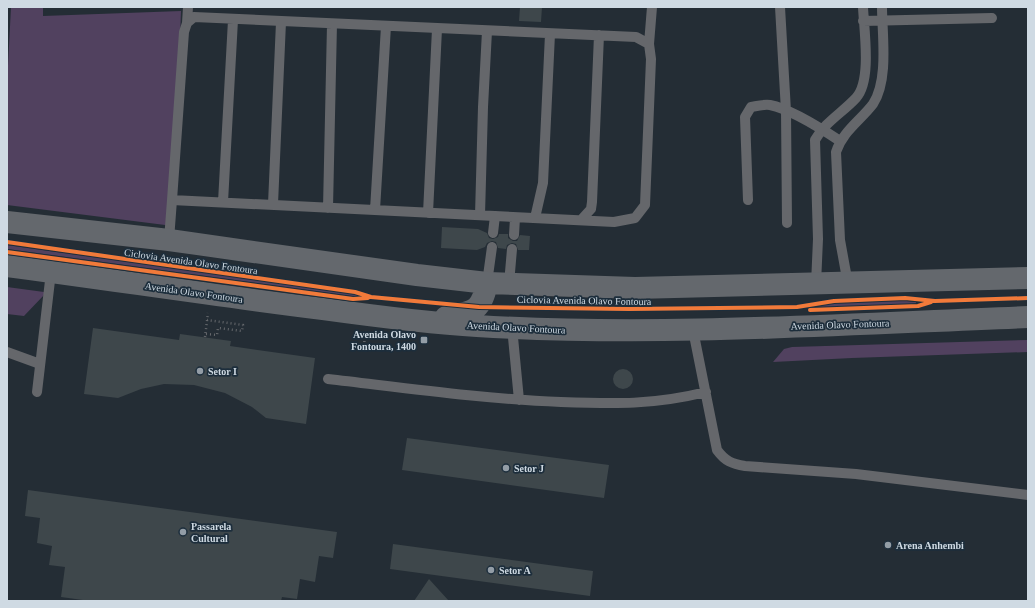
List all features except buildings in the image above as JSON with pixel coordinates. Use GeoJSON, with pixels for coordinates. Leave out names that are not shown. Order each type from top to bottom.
{"type":"FeatureCollection","features":[{"type":"Feature","properties":{"kind":"main road"},"geometry":{"type":"LineString","coordinates":[[7,222],[169,240],[417,276],[498,284],[635,288],[848,284],[1028,278]]}},
{"type":"Feature","properties":{"kind":"main road","name":"Avenida Olavo Fontoura"},"geometry":{"type":"LineString","coordinates":[[7,266],[246,300],[436,322],[565,330],[693,330],[1028,317]]}},
{"type":"Feature","properties":{"kind":"main road"},"geometry":{"type":"LineString","coordinates":[[436,322],[443,318],[476,309],[498,284]]}},
{"type":"Feature","properties":{"kind":"lane"},"geometry":{"type":"LineString","coordinates":[[169,240],[184,32],[187,23],[188,7]]}},
{"type":"Feature","properties":{"kind":"lane"},"geometry":{"type":"LineString","coordinates":[[172,200],[614,222],[635,218],[645,205],[651,59],[649,44],[652,7]]}},
{"type":"Feature","properties":{"kind":"lane"},"geometry":{"type":"LineString","coordinates":[[780,7],[786,111],[786,223]]}},
{"type":"Feature","properties":{"kind":"lane"},"geometry":{"type":"LineString","coordinates":[[816,284],[818,240],[815,140],[822,128],[857,97],[864,83],[865,67],[863,7]]}},
{"type":"Feature","properties":{"kind":"lane"},"geometry":{"type":"LineString","coordinates":[[848,284],[840,240],[836,152],[840,141],[847,130],[873,103],[880,88],[883,69],[882,7]]}},
{"type":"Feature","properties":{"kind":"lane"},"geometry":{"type":"LineString","coordinates":[[187,23],[194,17],[233,20],[599,35],[636,37],[649,44]]}},
{"type":"Feature","properties":{"kind":"lane"},"geometry":{"type":"LineString","coordinates":[[863,21],[992,18]]}},
{"type":"Feature","properties":{"kind":"lane"},"geometry":{"type":"LineString","coordinates":[[223,202],[233,20]]}},
{"type":"Feature","properties":{"kind":"lane"},"geometry":{"type":"LineString","coordinates":[[273,204],[280,22]]}},
{"type":"Feature","properties":{"kind":"lane"},"geometry":{"type":"LineString","coordinates":[[328,208],[332,24]]}},
{"type":"Feature","properties":{"kind":"lane"},"geometry":{"type":"LineString","coordinates":[[375,210],[386,26]]}},
{"type":"Feature","properties":{"kind":"lane"},"geometry":{"type":"LineString","coordinates":[[428,213],[437,29]]}},
{"type":"Feature","properties":{"kind":"lane"},"geometry":{"type":"LineString","coordinates":[[480,215],[482,107],[487,31]]}},
{"type":"Feature","properties":{"kind":"lane"},"geometry":{"type":"LineString","coordinates":[[535,218],[543,184],[550,34]]}},
{"type":"Feature","properties":{"kind":"lane"},"geometry":{"type":"LineString","coordinates":[[581,220],[591,209],[592,202],[599,35]]}},
{"type":"Feature","properties":{"kind":"lane"},"geometry":{"type":"LineString","coordinates":[[748,200],[745,117],[751,108],[761,105],[770,105],[822,128],[840,141]]}},
{"type":"Feature","properties":{"kind":"lane"},"geometry":{"type":"LineString","coordinates":[[493,233],[495,216]]}},
{"type":"Feature","properties":{"kind":"lane"},"geometry":{"type":"LineString","coordinates":[[514,235],[515,218]]}},
{"type":"Feature","properties":{"kind":"lane"},"geometry":{"type":"LineString","coordinates":[[492,247],[498,284]]}},
{"type":"Feature","properties":{"kind":"lane"},"geometry":{"type":"LineString","coordinates":[[498,284],[512,249]]}},
{"type":"Feature","properties":{"kind":"lane"},"geometry":{"type":"LineString","coordinates":[[37,392],[51,272]]}},
{"type":"Feature","properties":{"kind":"lane"},"geometry":{"type":"LineString","coordinates":[[512,327],[519,400]]}},
{"type":"Feature","properties":{"kind":"lane"},"geometry":{"type":"LineString","coordinates":[[693,330],[718,450],[723,459],[729,462],[773,468],[856,474],[1028,495]]}},
{"type":"Feature","properties":{"kind":"lane"},"geometry":{"type":"LineString","coordinates":[[7,352],[40,364]]}},
{"type":"Feature","properties":{"kind":"lane"},"geometry":{"type":"LineString","coordinates":[[328,379],[519,400],[618,404],[649,403],[674,400],[706,392]]}},
{"type":"Feature","properties":{"kind":"path"},"geometry":{"type":"LineString","coordinates":[[205,337],[208,313]]}},
{"type":"Feature","properties":{"kind":"path"},"geometry":{"type":"LineString","coordinates":[[206,334],[217,335],[218,328],[242,331],[243,325],[207,320]]}},
{"type":"Feature","properties":{"kind":"path"},"geometry":{"type":"LineString","coordinates":[[364,346],[365,338]]}},
{"type":"Feature","properties":{"kind":"shaded area"},"geometry":{"type":"Polygon","coordinates":[[[11,7],[43,7],[43,16],[181,11],[173,226],[7,205],[7,85],[11,7]]]}},
{"type":"Feature","properties":{"kind":"shaded area"},"geometry":{"type":"Polygon","coordinates":[[[7,245],[358,294],[358,297],[7,249],[7,245]]]}},
{"type":"Feature","properties":{"kind":"shaded area"},"geometry":{"type":"Polygon","coordinates":[[[7,287],[44,292],[44,295],[24,316],[7,314],[7,287]]]}},
{"type":"Feature","properties":{"kind":"shaded area"},"geometry":{"type":"Polygon","coordinates":[[[898,300],[916,302],[916,305],[814,309],[814,306],[827,303],[898,300]]]}},
{"type":"Feature","properties":{"kind":"shaded area"},"geometry":{"type":"Polygon","coordinates":[[[1028,340],[1028,352],[773,362],[784,349],[792,347],[1028,340]]]}},
{"type":"Feature","properties":{"kind":"cycle path","name":"Ciclovia Avenida Olavo Fontoura"},"geometry":{"type":"LineString","coordinates":[[7,242],[355,292],[371,297],[479,307],[629,309],[797,307],[834,301],[905,298],[935,301],[1028,298]]}},
{"type":"Feature","properties":{"kind":"cycle path"},"geometry":{"type":"LineString","coordinates":[[7,252],[353,299],[368,298]]}},
{"type":"Feature","properties":{"kind":"cycle path"},"geometry":{"type":"LineString","coordinates":[[810,310],[918,306],[931,302]]}},
{"type":"Feature","properties":{"kind":"place","name":"Avenida Olavo Fontoura, 1400"},"geometry":{"type":"Point","coordinates":[424,340]}},
{"type":"Feature","properties":{"kind":"place","name":"Setor I"},"geometry":{"type":"Point","coordinates":[200,371]}},
{"type":"Feature","properties":{"kind":"place","name":"Setor J"},"geometry":{"type":"Point","coordinates":[506,468]}},
{"type":"Feature","properties":{"kind":"place","name":"Passarela Cultural"},"geometry":{"type":"Point","coordinates":[183,532]}},
{"type":"Feature","properties":{"kind":"place","name":"Arena Anhembi"},"geometry":{"type":"Point","coordinates":[888,545]}},
{"type":"Feature","properties":{"kind":"place","name":"Setor A"},"geometry":{"type":"Point","coordinates":[491,570]}}]}
